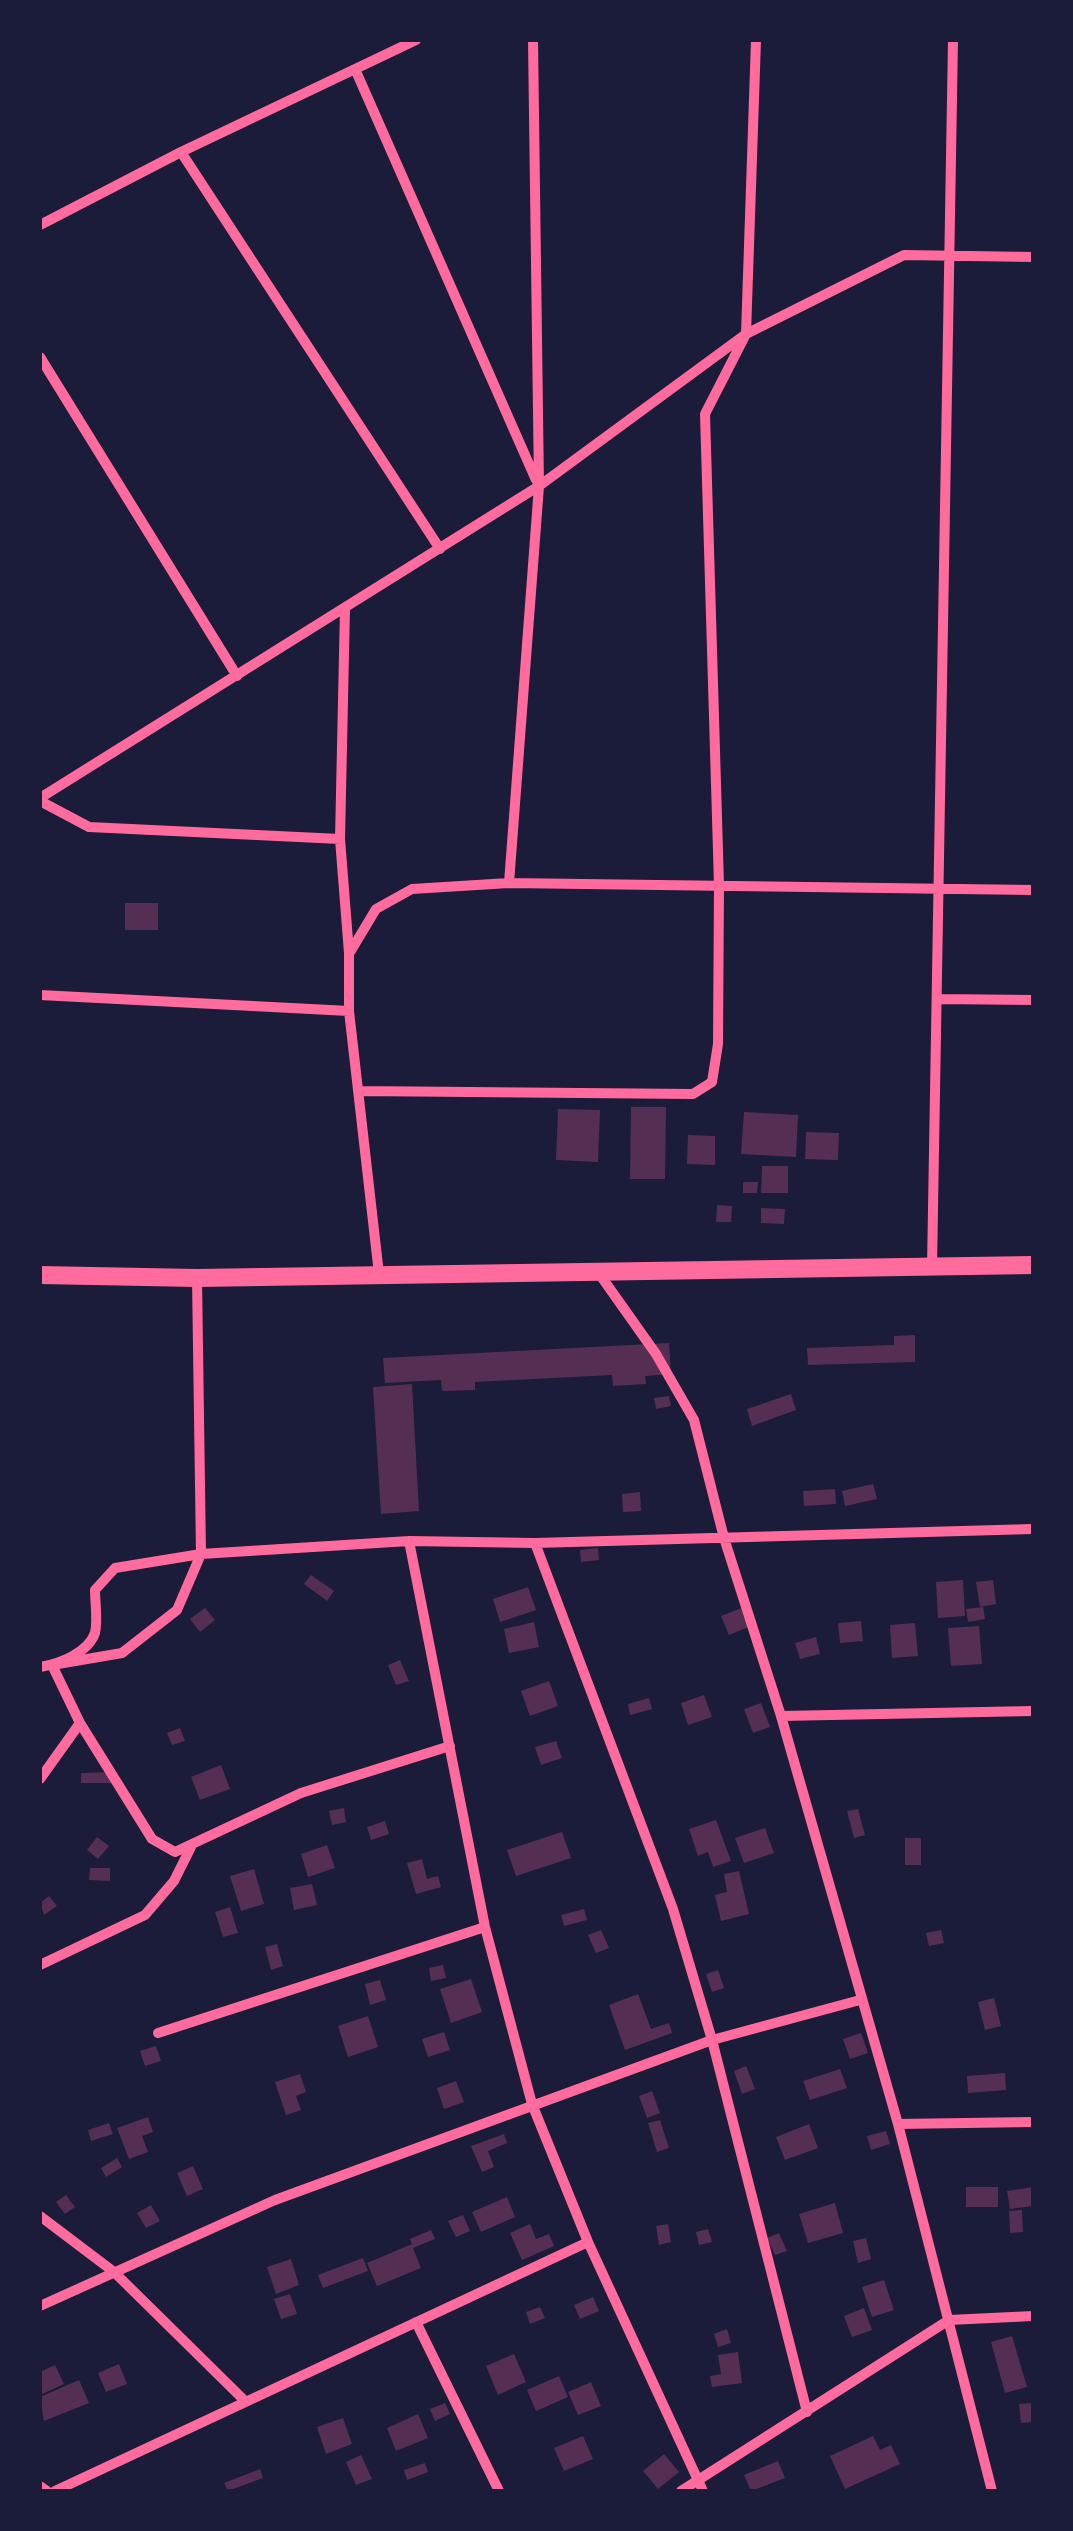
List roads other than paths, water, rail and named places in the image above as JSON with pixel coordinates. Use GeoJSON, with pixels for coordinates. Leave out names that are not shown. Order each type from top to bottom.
{"type":"FeatureCollection","features":[{"type":"Feature","properties":{"kind":"main road"},"geometry":{"type":"LineString","coordinates":[[40,1275],[198,1278],[1033,1265]]}},
{"type":"Feature","properties":{"kind":"street"},"geometry":{"type":"LineString","coordinates":[[40,225],[181,152],[416,40]]}},
{"type":"Feature","properties":{"kind":"street"},"geometry":{"type":"LineString","coordinates":[[508,884],[538,486],[534,40]]}},
{"type":"Feature","properties":{"kind":"street"},"geometry":{"type":"LineString","coordinates":[[358,1091],[693,1094],[712,1082],[718,1044],[719,886],[705,414],[746,334],[756,40]]}},
{"type":"Feature","properties":{"kind":"street"},"geometry":{"type":"LineString","coordinates":[[932,1267],[954,40]]}},
{"type":"Feature","properties":{"kind":"street"},"geometry":{"type":"LineString","coordinates":[[356,69],[538,486]]}},
{"type":"Feature","properties":{"kind":"street"},"geometry":{"type":"LineString","coordinates":[[181,152],[440,549]]}},
{"type":"Feature","properties":{"kind":"street"},"geometry":{"type":"LineString","coordinates":[[340,839],[89,827],[40,800],[538,486],[746,334],[904,256],[1033,257]]}},
{"type":"Feature","properties":{"kind":"street"},"geometry":{"type":"LineString","coordinates":[[40,357],[237,676]]}},
{"type":"Feature","properties":{"kind":"street"},"geometry":{"type":"LineString","coordinates":[[345,608],[340,839],[349,1011],[378,1274]]}},
{"type":"Feature","properties":{"kind":"street"},"geometry":{"type":"LineString","coordinates":[[349,954],[376,909],[412,889],[508,884],[1033,890]]}},
{"type":"Feature","properties":{"kind":"street"},"geometry":{"type":"LineString","coordinates":[[40,995],[349,1011]]}},
{"type":"Feature","properties":{"kind":"street"},"geometry":{"type":"LineString","coordinates":[[938,999],[1033,1000]]}},
{"type":"Feature","properties":{"kind":"street"},"geometry":{"type":"LineString","coordinates":[[598,1271],[656,1354],[694,1420],[724,1538],[780,1716],[898,2124],[992,2491]]}},
{"type":"Feature","properties":{"kind":"street"},"geometry":{"type":"LineString","coordinates":[[46,1666],[122,1653],[177,1610],[201,1554],[198,1278]]}},
{"type":"Feature","properties":{"kind":"street"},"geometry":{"type":"LineString","coordinates":[[46,1666],[80,1652],[95,1633],[95,1590],[115,1568],[201,1554],[410,1541],[536,1543],[1033,1529]]}},
{"type":"Feature","properties":{"kind":"street"},"geometry":{"type":"LineString","coordinates":[[410,1541],[485,1927],[532,2104],[588,2242],[701,2486]]}},
{"type":"Feature","properties":{"kind":"street"},"geometry":{"type":"LineString","coordinates":[[536,1543],[672,1909],[712,2040],[807,2412]]}},
{"type":"Feature","properties":{"kind":"street"},"geometry":{"type":"LineString","coordinates":[[46,1666],[152,1839],[175,1852],[301,1793],[450,1746]]}},
{"type":"Feature","properties":{"kind":"street"},"geometry":{"type":"LineString","coordinates":[[780,1716],[1033,1711]]}},
{"type":"Feature","properties":{"kind":"street"},"geometry":{"type":"LineString","coordinates":[[40,1779],[80,1723]]}},
{"type":"Feature","properties":{"kind":"street"},"geometry":{"type":"LineString","coordinates":[[40,1965],[145,1915],[174,1881],[192,1846]]}},
{"type":"Feature","properties":{"kind":"street"},"geometry":{"type":"LineString","coordinates":[[158,2033],[485,1927]]}},
{"type":"Feature","properties":{"kind":"street"},"geometry":{"type":"LineString","coordinates":[[40,2306],[275,2200],[532,2104],[712,2040],[860,2000]]}},
{"type":"Feature","properties":{"kind":"street"},"geometry":{"type":"LineString","coordinates":[[898,2124],[1033,2122]]}},
{"type":"Feature","properties":{"kind":"street"},"geometry":{"type":"LineString","coordinates":[[40,2216],[114,2272],[246,2402]]}},
{"type":"Feature","properties":{"kind":"street"},"geometry":{"type":"LineString","coordinates":[[56,2491],[588,2242]]}},
{"type":"Feature","properties":{"kind":"street"},"geometry":{"type":"LineString","coordinates":[[681,2491],[701,2486],[948,2320],[1033,2316]]}},
{"type":"Feature","properties":{"kind":"street"},"geometry":{"type":"LineString","coordinates":[[416,2322],[499,2491]]}},
{"type":"Feature","properties":{"kind":"street"},"geometry":{"type":"LineString","coordinates":[[40,2486],[47,2491]]}}]}
